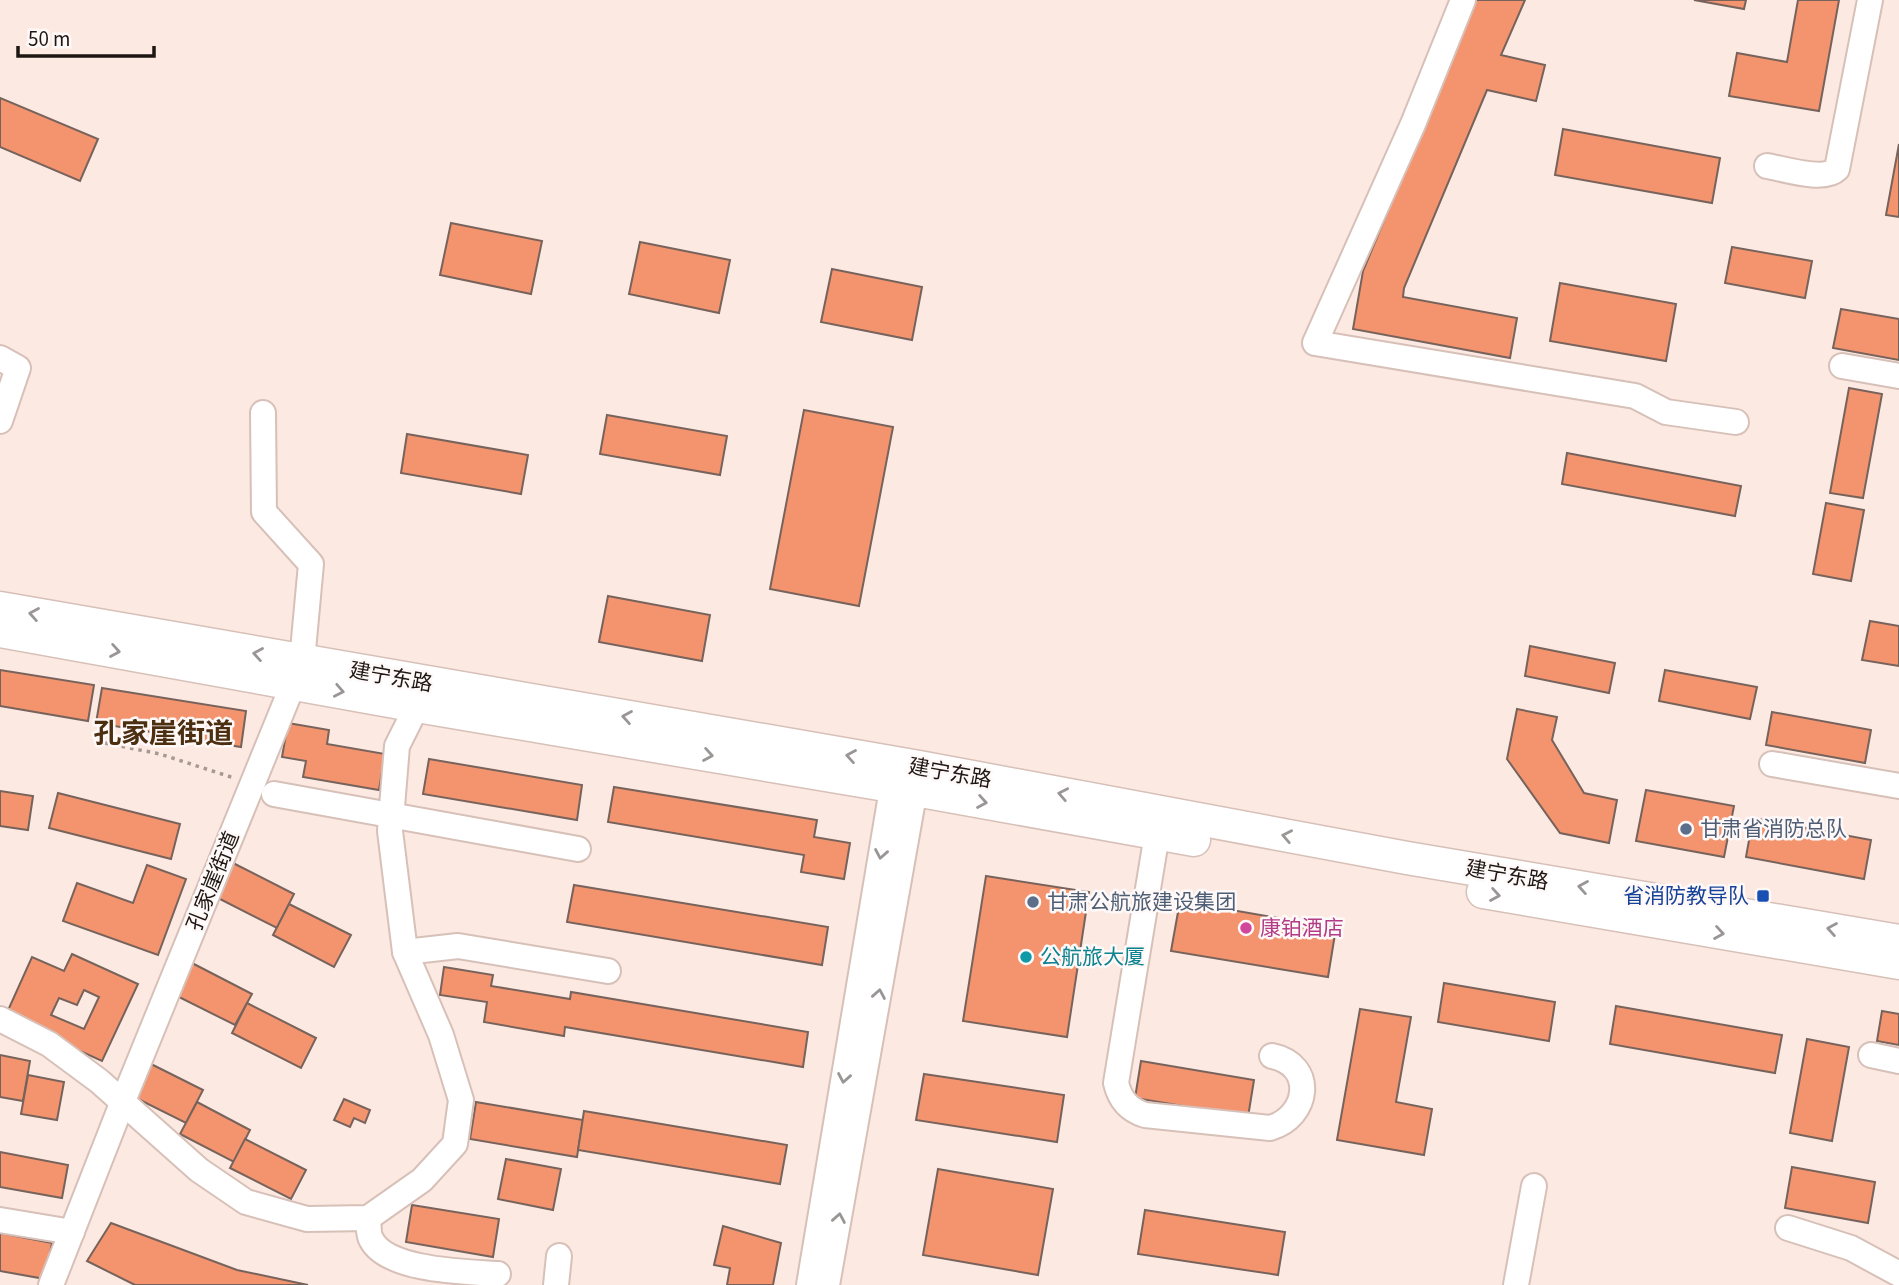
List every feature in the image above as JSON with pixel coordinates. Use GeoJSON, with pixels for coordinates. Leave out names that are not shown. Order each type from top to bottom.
{"type":"FeatureCollection","features":[{"type":"Feature","properties":{"kind":"main road","name":"建宁东路"},"geometry":{"type":"LineString","coordinates":[[0,608],[298,672],[416,706],[905,777],[1157,834],[1581,910],[1899,963]]}},
{"type":"Feature","properties":{"kind":"main road","name":"建宁东路"},"geometry":{"type":"LineString","coordinates":[[0,631],[298,672],[905,777],[1899,941]]}},
{"type":"Feature","properties":{"kind":"street"},"geometry":{"type":"LineString","coordinates":[[1463,0],[1413,124],[1315,343],[1635,396],[1666,412],[1736,422]]}},
{"type":"Feature","properties":{"kind":"street"},"geometry":{"type":"LineString","coordinates":[[1767,166],[1823,176],[1837,169],[1870,0]]}},
{"type":"Feature","properties":{"kind":"street"},"geometry":{"type":"LineString","coordinates":[[0,358],[18,368],[0,421]]}},
{"type":"Feature","properties":{"kind":"street"},"geometry":{"type":"LineString","coordinates":[[1842,366],[1899,376]]}},
{"type":"Feature","properties":{"kind":"street","name":"孔家崖街道"},"geometry":{"type":"LineString","coordinates":[[51,1285],[122,1101],[263,789],[298,672],[311,564],[264,512],[263,414]]}},
{"type":"Feature","properties":{"kind":"street"},"geometry":{"type":"LineString","coordinates":[[0,1019],[49,1044],[122,1101],[199,1170],[246,1202],[307,1219],[368,1217],[422,1180],[455,1144],[461,1100],[441,1035],[405,952],[390,831],[397,746],[416,706]]}},
{"type":"Feature","properties":{"kind":"street"},"geometry":{"type":"LineString","coordinates":[[1772,764],[1899,786]]}},
{"type":"Feature","properties":{"kind":"street"},"geometry":{"type":"LineString","coordinates":[[809,1285],[905,777]]}},
{"type":"Feature","properties":{"kind":"street"},"geometry":{"type":"LineString","coordinates":[[827,1285],[905,777]]}},
{"type":"Feature","properties":{"kind":"street"},"geometry":{"type":"LineString","coordinates":[[263,789],[391,816],[578,849]]}},
{"type":"Feature","properties":{"kind":"street"},"geometry":{"type":"LineString","coordinates":[[1157,834],[1116,1083],[1118,1092],[1129,1107],[1146,1115],[1270,1128],[1287,1121],[1294,1114],[1301,1093],[1302,1077],[1286,1060],[1272,1056]]}},
{"type":"Feature","properties":{"kind":"street"},"geometry":{"type":"LineString","coordinates":[[405,952],[458,946],[608,971]]}},
{"type":"Feature","properties":{"kind":"street"},"geometry":{"type":"LineString","coordinates":[[1871,1055],[1899,1061]]}},
{"type":"Feature","properties":{"kind":"street"},"geometry":{"type":"LineString","coordinates":[[1516,1285],[1534,1186]]}},
{"type":"Feature","properties":{"kind":"street"},"geometry":{"type":"LineString","coordinates":[[368,1217],[371,1239],[389,1258],[442,1271],[498,1274]]}},
{"type":"Feature","properties":{"kind":"street"},"geometry":{"type":"LineString","coordinates":[[0,1220],[72,1232]]}},
{"type":"Feature","properties":{"kind":"street"},"geometry":{"type":"LineString","coordinates":[[1788,1228],[1851,1248],[1899,1274]]}},
{"type":"Feature","properties":{"kind":"street"},"geometry":{"type":"LineString","coordinates":[[556,1285],[559,1256]]}},
{"type":"Feature","properties":{"kind":"path"},"geometry":{"type":"LineString","coordinates":[[105,743],[160,754],[263,789]]}},
{"type":"Feature","properties":{"kind":"building"},"geometry":{"type":"Polygon","coordinates":[[[1476,0],[1525,0],[1501,55],[1545,65],[1536,101],[1487,90],[1404,288],[1403,297],[1517,318],[1510,358],[1353,329],[1363,271],[1476,0]]]}},
{"type":"Feature","properties":{"kind":"building"},"geometry":{"type":"Polygon","coordinates":[[[1694,0],[1746,0],[1744,9],[1694,0]]]}},
{"type":"Feature","properties":{"kind":"building"},"geometry":{"type":"Polygon","coordinates":[[[1798,0],[1839,0],[1819,111],[1729,96],[1737,53],[1787,62],[1798,0]]]}},
{"type":"Feature","properties":{"kind":"building"},"geometry":{"type":"Polygon","coordinates":[[[0,98],[98,139],[80,181],[0,147],[0,98]]]}},
{"type":"Feature","properties":{"kind":"building"},"geometry":{"type":"Polygon","coordinates":[[[1563,129],[1720,158],[1712,203],[1555,175],[1563,129]]]}},
{"type":"Feature","properties":{"kind":"building"},"geometry":{"type":"Polygon","coordinates":[[[1899,144],[1899,217],[1886,215],[1899,144]]]}},
{"type":"Feature","properties":{"kind":"building"},"geometry":{"type":"Polygon","coordinates":[[[451,223],[542,241],[531,294],[440,275],[451,223]]]}},
{"type":"Feature","properties":{"kind":"building"},"geometry":{"type":"Polygon","coordinates":[[[640,242],[730,260],[719,313],[629,294],[640,242]]]}},
{"type":"Feature","properties":{"kind":"building"},"geometry":{"type":"Polygon","coordinates":[[[1732,247],[1812,261],[1805,298],[1725,283],[1732,247]]]}},
{"type":"Feature","properties":{"kind":"building"},"geometry":{"type":"Polygon","coordinates":[[[832,269],[922,287],[912,340],[821,322],[832,269]]]}},
{"type":"Feature","properties":{"kind":"building"},"geometry":{"type":"Polygon","coordinates":[[[1560,283],[1676,304],[1666,361],[1550,341],[1560,283]]]}},
{"type":"Feature","properties":{"kind":"building"},"geometry":{"type":"Polygon","coordinates":[[[1841,309],[1899,319],[1899,360],[1833,348],[1841,309]]]}},
{"type":"Feature","properties":{"kind":"building"},"geometry":{"type":"Polygon","coordinates":[[[1849,388],[1882,394],[1863,498],[1830,493],[1849,388]]]}},
{"type":"Feature","properties":{"kind":"building"},"geometry":{"type":"Polygon","coordinates":[[[804,410],[893,427],[859,606],[770,589],[804,410]]]}},
{"type":"Feature","properties":{"kind":"building"},"geometry":{"type":"Polygon","coordinates":[[[607,415],[727,436],[720,475],[600,454],[607,415]]]}},
{"type":"Feature","properties":{"kind":"building"},"geometry":{"type":"Polygon","coordinates":[[[407,434],[528,455],[521,494],[401,473],[407,434]]]}},
{"type":"Feature","properties":{"kind":"building"},"geometry":{"type":"Polygon","coordinates":[[[1567,453],[1741,486],[1735,516],[1562,484],[1567,453]]]}},
{"type":"Feature","properties":{"kind":"building"},"geometry":{"type":"Polygon","coordinates":[[[1826,503],[1864,510],[1851,581],[1813,574],[1826,503]]]}},
{"type":"Feature","properties":{"kind":"building"},"geometry":{"type":"Polygon","coordinates":[[[608,596],[710,615],[702,661],[599,642],[608,596]]]}},
{"type":"Feature","properties":{"kind":"building"},"geometry":{"type":"Polygon","coordinates":[[[1870,621],[1899,626],[1899,666],[1862,660],[1870,621]]]}},
{"type":"Feature","properties":{"kind":"building"},"geometry":{"type":"Polygon","coordinates":[[[1530,646],[1615,663],[1609,693],[1525,676],[1530,646]]]}},
{"type":"Feature","properties":{"kind":"building"},"geometry":{"type":"Polygon","coordinates":[[[0,670],[94,685],[88,721],[0,706],[0,670]]]}},
{"type":"Feature","properties":{"kind":"building"},"geometry":{"type":"Polygon","coordinates":[[[1665,670],[1757,687],[1750,719],[1659,701],[1665,670]]]}},
{"type":"Feature","properties":{"kind":"building"},"geometry":{"type":"Polygon","coordinates":[[[102,688],[246,711],[241,747],[96,723],[102,688]]]}},
{"type":"Feature","properties":{"kind":"building"},"geometry":{"type":"Polygon","coordinates":[[[1517,709],[1557,717],[1552,740],[1584,793],[1617,800],[1609,843],[1560,833],[1507,759],[1517,709]]]}},
{"type":"Feature","properties":{"kind":"building"},"geometry":{"type":"Polygon","coordinates":[[[1772,712],[1871,730],[1865,763],[1766,745],[1772,712]]]}},
{"type":"Feature","properties":{"kind":"building"},"geometry":{"type":"Polygon","coordinates":[[[288,723],[329,730],[327,744],[385,754],[379,790],[303,777],[306,761],[282,757],[288,723]]]}},
{"type":"Feature","properties":{"kind":"building"},"geometry":{"type":"Polygon","coordinates":[[[429,759],[582,785],[577,820],[423,794],[429,759]]]}},
{"type":"Feature","properties":{"kind":"building"},"geometry":{"type":"Polygon","coordinates":[[[614,787],[817,820],[814,837],[850,843],[844,879],[801,872],[804,855],[608,822],[614,787]]]}},
{"type":"Feature","properties":{"kind":"building"},"geometry":{"type":"Polygon","coordinates":[[[1646,790],[1734,806],[1724,857],[1636,841],[1646,790]]]}},
{"type":"Feature","properties":{"kind":"building"},"geometry":{"type":"Polygon","coordinates":[[[0,791],[33,796],[28,830],[0,826],[0,791]]]}},
{"type":"Feature","properties":{"kind":"building"},"geometry":{"type":"Polygon","coordinates":[[[58,793],[180,824],[171,859],[49,828],[58,793]]]}},
{"type":"Feature","properties":{"kind":"building"},"geometry":{"type":"Polygon","coordinates":[[[1753,818],[1871,840],[1864,879],[1746,857],[1753,818]]]}},
{"type":"Feature","properties":{"kind":"building"},"geometry":{"type":"Polygon","coordinates":[[[233,863],[294,894],[277,928],[216,897],[233,863]]]}},
{"type":"Feature","properties":{"kind":"building"},"geometry":{"type":"Polygon","coordinates":[[[147,865],[186,879],[158,955],[63,921],[77,883],[133,903],[147,865]]]}},
{"type":"Feature","properties":{"kind":"building","name":"公航旅大厦"},"geometry":{"type":"Polygon","coordinates":[[[986,876],[1089,892],[1067,1037],[963,1021],[986,876]]]}},
{"type":"Feature","properties":{"kind":"building"},"geometry":{"type":"Polygon","coordinates":[[[574,885],[828,927],[822,965],[567,922],[574,885]]]}},
{"type":"Feature","properties":{"kind":"building"},"geometry":{"type":"Polygon","coordinates":[[[1180,901],[1336,928],[1328,977],[1171,951],[1180,901]]]}},
{"type":"Feature","properties":{"kind":"building"},"geometry":{"type":"Polygon","coordinates":[[[289,904],[351,935],[334,967],[273,935],[289,904]]]}},
{"type":"Feature","properties":{"kind":"building"},"geometry":{"type":"Polygon","coordinates":[[[72,954],[138,984],[102,1061],[5,1017],[32,957],[64,971],[72,954]],[[84,990],[77,1005],[59,998],[51,1015],[84,1029],[99,997],[84,990]]]}},
{"type":"Feature","properties":{"kind":"building"},"geometry":{"type":"Polygon","coordinates":[[[190,962],[252,994],[235,1025],[173,994],[190,962]]]}},
{"type":"Feature","properties":{"kind":"building"},"geometry":{"type":"Polygon","coordinates":[[[444,967],[493,975],[491,986],[570,999],[571,992],[808,1032],[803,1067],[565,1027],[564,1036],[484,1022],[487,1002],[440,995],[444,967]]]}},
{"type":"Feature","properties":{"kind":"building"},"geometry":{"type":"Polygon","coordinates":[[[1444,983],[1555,1002],[1549,1041],[1438,1022],[1444,983]]]}},
{"type":"Feature","properties":{"kind":"building"},"geometry":{"type":"Polygon","coordinates":[[[247,1003],[316,1038],[301,1068],[232,1033],[247,1003]]]}},
{"type":"Feature","properties":{"kind":"building"},"geometry":{"type":"Polygon","coordinates":[[[1616,1006],[1782,1035],[1775,1073],[1610,1044],[1616,1006]]]}},
{"type":"Feature","properties":{"kind":"building"},"geometry":{"type":"Polygon","coordinates":[[[1360,1009],[1411,1017],[1396,1102],[1432,1109],[1424,1155],[1337,1140],[1360,1009]]]}},
{"type":"Feature","properties":{"kind":"building"},"geometry":{"type":"Polygon","coordinates":[[[1882,1011],[1899,1014],[1899,1045],[1877,1041],[1882,1011]]]}},
{"type":"Feature","properties":{"kind":"building"},"geometry":{"type":"Polygon","coordinates":[[[1807,1039],[1849,1047],[1832,1141],[1790,1133],[1807,1039]]]}},
{"type":"Feature","properties":{"kind":"building"},"geometry":{"type":"Polygon","coordinates":[[[0,1055],[30,1061],[23,1101],[0,1097],[0,1055]]]}},
{"type":"Feature","properties":{"kind":"building"},"geometry":{"type":"Polygon","coordinates":[[[1141,1061],[1254,1080],[1248,1117],[1135,1098],[1141,1061]]]}},
{"type":"Feature","properties":{"kind":"building"},"geometry":{"type":"Polygon","coordinates":[[[147,1062],[203,1090],[186,1123],[130,1095],[147,1062]]]}},
{"type":"Feature","properties":{"kind":"building"},"geometry":{"type":"Polygon","coordinates":[[[924,1074],[1064,1095],[1057,1142],[916,1120],[924,1074]]]}},
{"type":"Feature","properties":{"kind":"building"},"geometry":{"type":"Polygon","coordinates":[[[28,1075],[64,1082],[57,1120],[21,1114],[28,1075]]]}},
{"type":"Feature","properties":{"kind":"building"},"geometry":{"type":"Polygon","coordinates":[[[344,1099],[370,1110],[365,1123],[354,1118],[350,1127],[334,1120],[344,1099]]]}},
{"type":"Feature","properties":{"kind":"building"},"geometry":{"type":"Polygon","coordinates":[[[197,1102],[250,1130],[234,1162],[180,1134],[197,1102]]]}},
{"type":"Feature","properties":{"kind":"building"},"geometry":{"type":"Polygon","coordinates":[[[476,1102],[583,1120],[577,1157],[470,1139],[476,1102]]]}},
{"type":"Feature","properties":{"kind":"building"},"geometry":{"type":"Polygon","coordinates":[[[584,1111],[787,1145],[780,1184],[578,1150],[584,1111]]]}},
{"type":"Feature","properties":{"kind":"building"},"geometry":{"type":"Polygon","coordinates":[[[245,1139],[306,1170],[291,1199],[230,1168],[245,1139]]]}},
{"type":"Feature","properties":{"kind":"building"},"geometry":{"type":"Polygon","coordinates":[[[0,1152],[68,1165],[62,1198],[0,1187],[0,1152]]]}},
{"type":"Feature","properties":{"kind":"building"},"geometry":{"type":"Polygon","coordinates":[[[506,1159],[561,1169],[553,1210],[498,1199],[506,1159]]]}},
{"type":"Feature","properties":{"kind":"building"},"geometry":{"type":"Polygon","coordinates":[[[1792,1167],[1875,1182],[1868,1223],[1785,1208],[1792,1167]]]}},
{"type":"Feature","properties":{"kind":"building"},"geometry":{"type":"Polygon","coordinates":[[[938,1169],[1053,1189],[1038,1275],[923,1255],[938,1169]]]}},
{"type":"Feature","properties":{"kind":"building"},"geometry":{"type":"Polygon","coordinates":[[[412,1205],[499,1219],[493,1257],[406,1242],[412,1205]]]}},
{"type":"Feature","properties":{"kind":"building"},"geometry":{"type":"Polygon","coordinates":[[[1145,1210],[1285,1232],[1278,1275],[1138,1254],[1145,1210]]]}},
{"type":"Feature","properties":{"kind":"building"},"geometry":{"type":"Polygon","coordinates":[[[111,1223],[237,1270],[308,1285],[135,1285],[87,1261],[111,1223]]]}},
{"type":"Feature","properties":{"kind":"building"},"geometry":{"type":"Polygon","coordinates":[[[723,1226],[781,1243],[773,1285],[727,1285],[730,1268],[714,1265],[723,1226]]]}},
{"type":"Feature","properties":{"kind":"building"},"geometry":{"type":"Polygon","coordinates":[[[0,1233],[52,1243],[45,1279],[0,1271],[0,1233]]]}},
{"type":"Feature","properties":{"kind":"place","name":"甘肃省消防总队"},"geometry":{"type":"Point","coordinates":[1686,829]}},
{"type":"Feature","properties":{"kind":"place","name":"省消防教导队"},"geometry":{"type":"Point","coordinates":[1763,896]}},
{"type":"Feature","properties":{"kind":"place","name":"甘肃公航旅建设集团"},"geometry":{"type":"Point","coordinates":[1033,902]}},
{"type":"Feature","properties":{"kind":"place","name":"康铂酒店"},"geometry":{"type":"Point","coordinates":[1246,928]}},
{"type":"Feature","properties":{"kind":"place","name":"公航旅大厦"},"geometry":{"type":"Point","coordinates":[1026,957]}},
{"type":"Feature","properties":{"kind":"district","name":"孔家崖街道"},"geometry":{"type":"Point","coordinates":[163,733]}}]}
